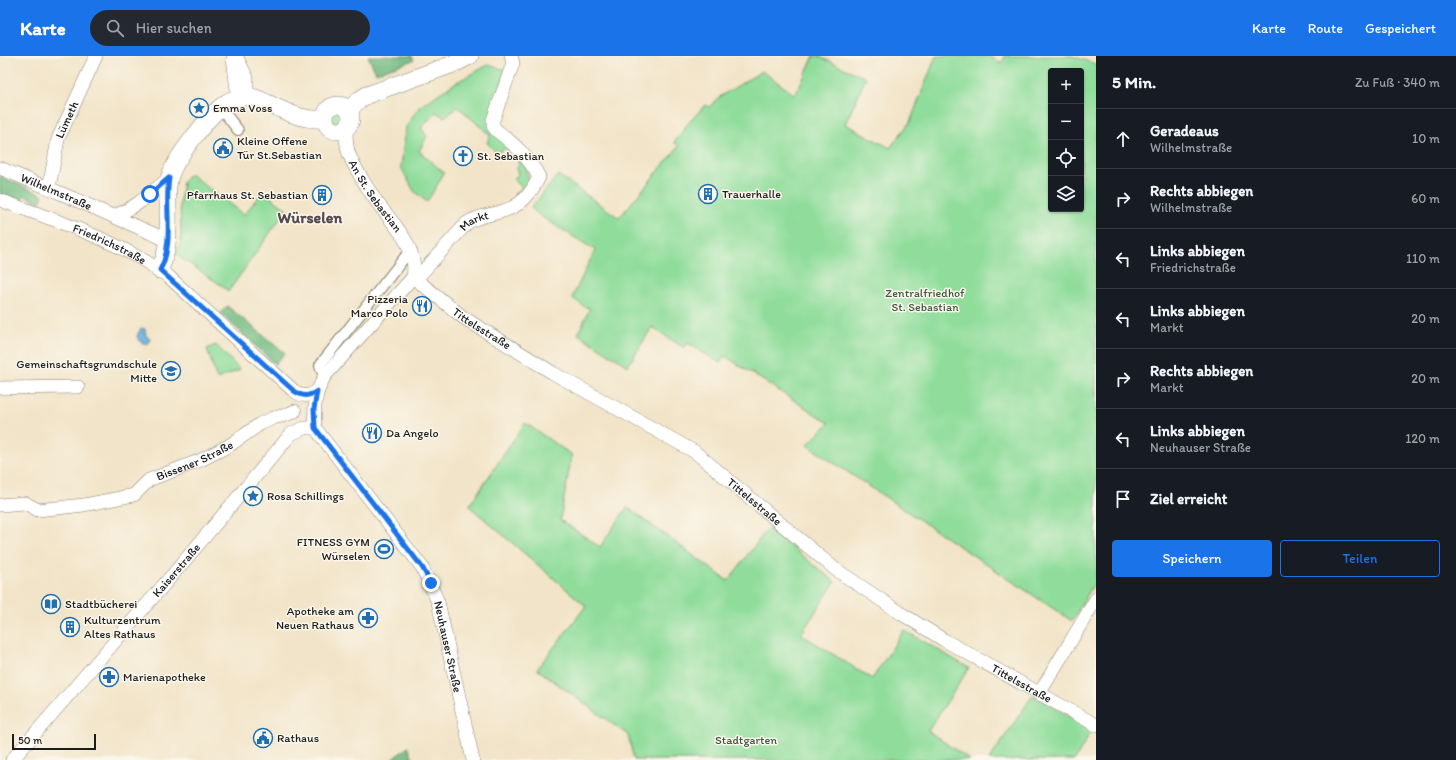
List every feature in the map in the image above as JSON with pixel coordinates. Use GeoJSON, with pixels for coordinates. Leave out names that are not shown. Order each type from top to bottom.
{"type":"FeatureCollection","features":[{"type":"Feature","properties":{"kind":"street","name":"Lümeth"},"geometry":{"type":"LineString","coordinates":[[49,188],[58,140],[96,56]]}},
{"type":"Feature","properties":{"kind":"street"},"geometry":{"type":"LineString","coordinates":[[233,56],[242,97]]}},
{"type":"Feature","properties":{"kind":"street"},"geometry":{"type":"LineString","coordinates":[[236,56],[247,78],[242,97]]}},
{"type":"Feature","properties":{"kind":"street"},"geometry":{"type":"LineString","coordinates":[[349,110],[359,100],[367,95],[456,63],[470,56]]}},
{"type":"Feature","properties":{"kind":"street","name":"Markt"},"geometry":{"type":"LineString","coordinates":[[315,428],[314,409],[317,391],[324,377],[414,278],[467,223],[477,217],[502,212],[516,206],[524,200],[535,185],[539,177],[532,165],[518,148],[493,126],[493,120],[513,63],[511,56]]}},
{"type":"Feature","properties":{"kind":"street"},"geometry":{"type":"LineString","coordinates":[[113,216],[127,211],[136,205],[169,178],[180,157],[211,117],[228,101],[242,97],[256,98],[301,118],[311,120],[325,119]]}},
{"type":"Feature","properties":{"kind":"street"},"geometry":{"type":"LineString","coordinates":[[333,105],[342,105],[349,110],[352,118],[346,129],[342,131],[333,130],[326,124],[325,119],[327,111],[333,105]]}},
{"type":"Feature","properties":{"kind":"street"},"geometry":{"type":"LineString","coordinates":[[220,107],[238,130]]}},
{"type":"Feature","properties":{"kind":"street","name":"An St. Sebastian"},"geometry":{"type":"LineString","coordinates":[[346,129],[346,140],[351,158],[376,201],[403,236],[409,248],[409,258]]}},
{"type":"Feature","properties":{"kind":"street","name":"Wilhelmstraße"},"geometry":{"type":"LineString","coordinates":[[0,168],[167,240]]}},
{"type":"Feature","properties":{"kind":"street"},"geometry":{"type":"LineString","coordinates":[[160,270],[164,261],[167,240],[169,178]]}},
{"type":"Feature","properties":{"kind":"street","name":"Friedrichstraße"},"geometry":{"type":"LineString","coordinates":[[0,200],[104,240],[160,270],[294,391]]}},
{"type":"Feature","properties":{"kind":"street"},"geometry":{"type":"LineString","coordinates":[[409,258],[414,270],[414,278]]}},
{"type":"Feature","properties":{"kind":"street","name":"Markt"},"geometry":{"type":"LineString","coordinates":[[324,377],[320,364],[409,258]]}},
{"type":"Feature","properties":{"kind":"street","name":"Tittelsstraße"},"geometry":{"type":"LineString","coordinates":[[414,278],[464,318],[553,373],[695,452],[835,569],[902,614],[1039,694],[1096,725]]}},
{"type":"Feature","properties":{"kind":"street"},"geometry":{"type":"LineString","coordinates":[[0,388],[78,387]]}},
{"type":"Feature","properties":{"kind":"street"},"geometry":{"type":"LineString","coordinates":[[294,391],[299,395],[305,396],[309,396],[317,391]]}},
{"type":"Feature","properties":{"kind":"street"},"geometry":{"type":"LineString","coordinates":[[291,434],[295,411],[294,391]]}},
{"type":"Feature","properties":{"kind":"street","name":"Bissener Straße"},"geometry":{"type":"LineString","coordinates":[[0,505],[24,503],[38,510],[134,495],[149,480],[201,460],[230,445],[260,424],[295,411]]}},
{"type":"Feature","properties":{"kind":"street"},"geometry":{"type":"LineString","coordinates":[[291,434],[304,428],[315,428]]}},
{"type":"Feature","properties":{"kind":"street","name":"Neuhauser Straße"},"geometry":{"type":"LineString","coordinates":[[315,428],[422,567],[431,583],[438,602],[449,647],[473,760]]}},
{"type":"Feature","properties":{"kind":"street","name":"Kaiserstraße"},"geometry":{"type":"LineString","coordinates":[[12,760],[166,582],[291,434]]}},
{"type":"Feature","properties":{"kind":"street"},"geometry":{"type":"LineString","coordinates":[[1039,694],[1096,599]]}},
{"type":"Feature","properties":{"kind":"green space"},"geometry":{"type":"Polygon","coordinates":[[[368,56],[412,56],[414,60],[376,73],[368,56]]]}},
{"type":"Feature","properties":{"kind":"green space","name":"Zentralfriedhof St. Sebastian"},"geometry":{"type":"Polygon","coordinates":[[[814,56],[818,56],[866,78],[845,124],[890,148],[910,122],[936,56],[987,56],[1002,63],[1005,56],[1072,56],[1096,64],[1096,580],[1072,621],[807,445],[829,423],[725,356],[720,363],[688,343],[684,348],[652,327],[628,366],[578,334],[590,308],[585,307],[572,298],[595,250],[539,215],[531,208],[558,175],[619,218],[679,146],[674,142],[685,130],[684,128],[705,105],[709,107],[721,96],[762,71],[795,95],[814,56]]]}},
{"type":"Feature","properties":{"kind":"green space"},"geometry":{"type":"Polygon","coordinates":[[[488,65],[506,70],[490,119],[526,167],[529,183],[524,191],[516,197],[514,194],[522,188],[514,179],[518,174],[516,168],[519,165],[516,157],[504,148],[498,154],[487,143],[490,135],[458,107],[444,117],[436,112],[421,128],[427,136],[419,151],[444,173],[427,202],[414,191],[401,167],[406,127],[419,107],[455,83],[488,65]]]}},
{"type":"Feature","properties":{"kind":"green space"},"geometry":{"type":"Polygon","coordinates":[[[338,111],[343,113],[345,118],[343,123],[338,125],[333,123],[331,118],[333,113],[338,111]]]}},
{"type":"Feature","properties":{"kind":"green space"},"geometry":{"type":"Polygon","coordinates":[[[190,174],[244,215],[262,192],[287,209],[228,292],[224,287],[175,254],[180,245],[181,236],[180,203],[183,182],[190,174]]]}},
{"type":"Feature","properties":{"kind":"green space"},"geometry":{"type":"Polygon","coordinates":[[[0,176],[43,195],[40,203],[24,195],[21,202],[0,194],[0,176]]]}},
{"type":"Feature","properties":{"kind":"green space"},"geometry":{"type":"Polygon","coordinates":[[[227,306],[285,353],[275,364],[220,313],[227,306]]]}},
{"type":"Feature","properties":{"kind":"green space"},"geometry":{"type":"Polygon","coordinates":[[[216,345],[240,370],[217,379],[207,349],[216,345]]]}},
{"type":"Feature","properties":{"kind":"green space","name":"Stadtgarten"},"geometry":{"type":"Polygon","coordinates":[[[525,423],[572,455],[560,520],[600,547],[627,507],[728,581],[768,528],[835,582],[801,634],[872,679],[904,630],[969,668],[928,731],[970,760],[634,760],[628,735],[537,669],[586,606],[469,506],[525,423]]]}},
{"type":"Feature","properties":{"kind":"green space"},"geometry":{"type":"Polygon","coordinates":[[[1033,695],[1092,730],[1075,760],[989,760],[1033,695]]]}},
{"type":"Feature","properties":{"kind":"green space"},"geometry":{"type":"Polygon","coordinates":[[[408,747],[414,760],[391,760],[408,747]]]}},
{"type":"Feature","properties":{"kind":"water"},"geometry":{"type":"Polygon","coordinates":[[[141,328],[145,329],[146,335],[150,339],[149,343],[144,344],[138,339],[137,336],[141,328]]]}},
{"type":"Feature","properties":{"kind":"place","name":"Emma Voss"},"geometry":{"type":"Point","coordinates":[199,108]}},
{"type":"Feature","properties":{"kind":"place","name":"Kleine Offene Tür St.Sebastian"},"geometry":{"type":"Point","coordinates":[223,148]}},
{"type":"Feature","properties":{"kind":"place","name":"St. Sebastian"},"geometry":{"type":"Point","coordinates":[463,156]}},
{"type":"Feature","properties":{"kind":"place","name":"Trauerhalle"},"geometry":{"type":"Point","coordinates":[708,194]}},
{"type":"Feature","properties":{"kind":"place","name":"Pfarrhaus St. Sebastian"},"geometry":{"type":"Point","coordinates":[322,195]}},
{"type":"Feature","properties":{"kind":"place","name":"Pizzeria Marco Polo"},"geometry":{"type":"Point","coordinates":[422,306]}},
{"type":"Feature","properties":{"kind":"place","name":"Gemeinschaftsgrundschule Mitte"},"geometry":{"type":"Point","coordinates":[171,371]}},
{"type":"Feature","properties":{"kind":"place","name":"Da Angelo"},"geometry":{"type":"Point","coordinates":[372,433]}},
{"type":"Feature","properties":{"kind":"place","name":"Rosa Schillings"},"geometry":{"type":"Point","coordinates":[253,496]}},
{"type":"Feature","properties":{"kind":"place","name":"FITNESS GYM Würselen"},"geometry":{"type":"Point","coordinates":[384,549]}},
{"type":"Feature","properties":{"kind":"place","name":"Stadtbücherei"},"geometry":{"type":"Point","coordinates":[51,604]}},
{"type":"Feature","properties":{"kind":"place","name":"Apotheke am Neuen Rathaus"},"geometry":{"type":"Point","coordinates":[368,618]}},
{"type":"Feature","properties":{"kind":"place","name":"Kulturzentrum Altes Rathaus"},"geometry":{"type":"Point","coordinates":[70,627]}},
{"type":"Feature","properties":{"kind":"place","name":"Marienapotheke"},"geometry":{"type":"Point","coordinates":[109,677]}},
{"type":"Feature","properties":{"kind":"place","name":"Rathaus"},"geometry":{"type":"Point","coordinates":[263,738]}},
{"type":"Feature","properties":{"kind":"district","name":"Würselen"},"geometry":{"type":"Point","coordinates":[310,217]}},
{"type":"Feature","properties":{"kind":"route"},"geometry":{"type":"LineString","coordinates":[[150,194],[169,178],[167,240],[164,261],[160,270],[299,395],[309,396],[317,391],[314,409],[315,428],[422,567],[431,583]]}}]}
